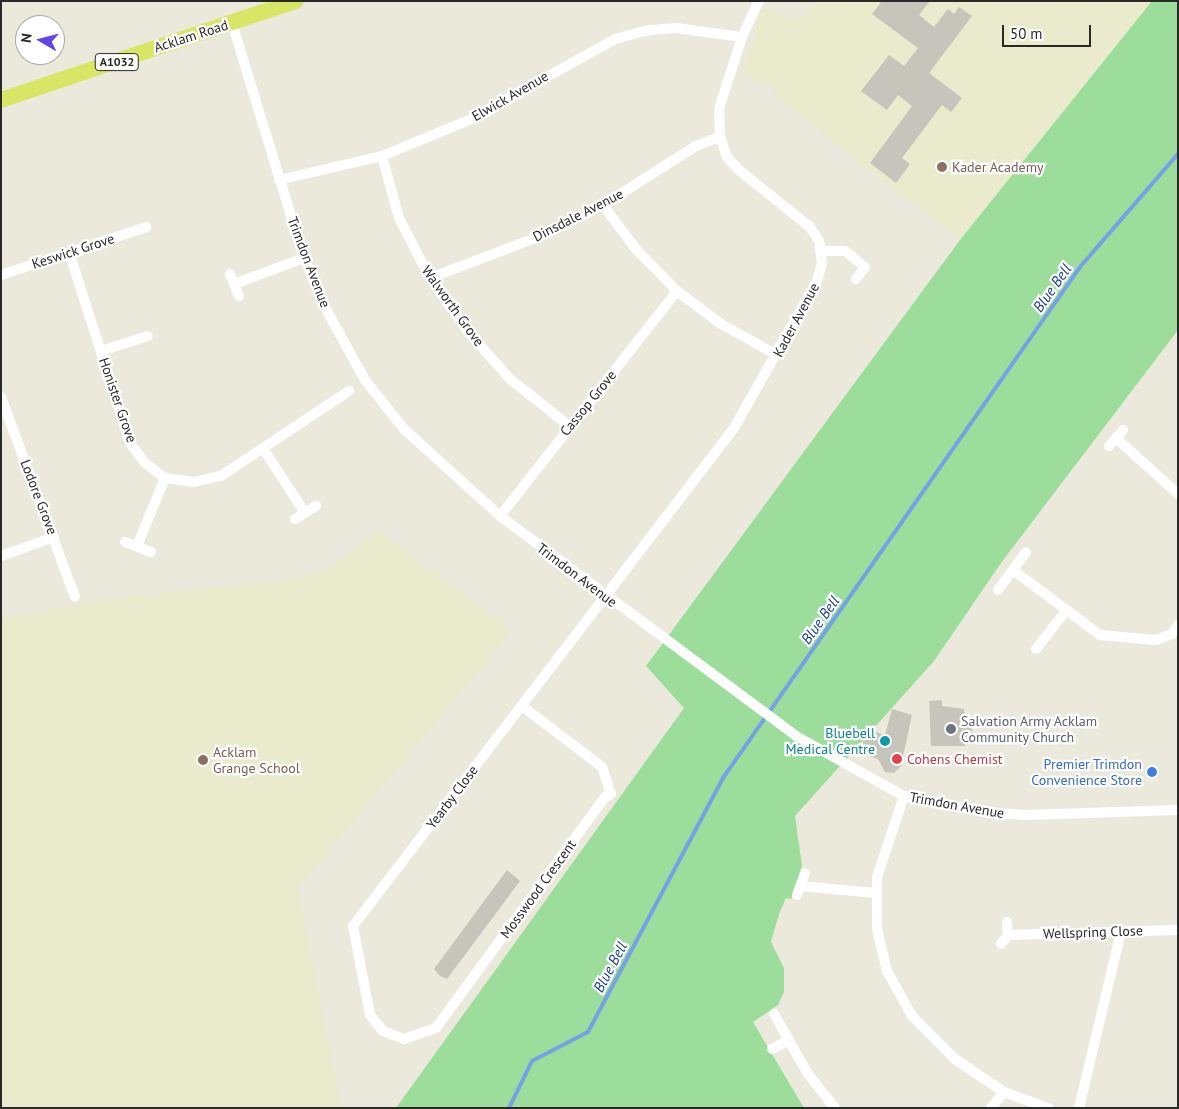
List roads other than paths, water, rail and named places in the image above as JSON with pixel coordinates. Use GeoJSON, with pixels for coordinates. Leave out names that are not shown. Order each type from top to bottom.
{"type":"FeatureCollection","features":[{"type":"Feature","properties":{"kind":"main road","name":"Acklam Road"},"geometry":{"type":"LineString","coordinates":[[1,100],[296,1]]}},
{"type":"Feature","properties":{"kind":"street","name":"Kader Avenue"},"geometry":{"type":"LineString","coordinates":[[606,596],[734,428],[777,355],[817,281],[820,251],[810,227],[740,171],[727,156],[720,137],[719,109],[742,36],[759,1]]}},
{"type":"Feature","properties":{"kind":"street","name":"Trimdon Avenue"},"geometry":{"type":"LineString","coordinates":[[232,23],[304,258],[328,313],[365,380],[404,429],[500,516],[796,736],[904,796],[985,812],[1025,815],[1178,810]]}},
{"type":"Feature","properties":{"kind":"street","name":"Elwick Avenue"},"geometry":{"type":"LineString","coordinates":[[279,180],[382,156],[469,120],[615,39],[676,28],[742,36]]}},
{"type":"Feature","properties":{"kind":"street","name":"Dinsdale Avenue"},"geometry":{"type":"LineString","coordinates":[[430,278],[538,237],[602,205],[696,146],[720,137]]}},
{"type":"Feature","properties":{"kind":"street","name":"Walworth Grove"},"geometry":{"type":"LineString","coordinates":[[382,156],[399,218],[430,278],[469,333],[510,380],[569,426]]}},
{"type":"Feature","properties":{"kind":"street"},"geometry":{"type":"LineString","coordinates":[[602,205],[636,248],[677,291],[721,324],[777,355]]}},
{"type":"Feature","properties":{"kind":"street","name":"Keswick Grove"},"geometry":{"type":"LineString","coordinates":[[1,275],[146,227]]}},
{"type":"Feature","properties":{"kind":"street"},"geometry":{"type":"LineString","coordinates":[[820,251],[845,251],[865,267],[856,279]]}},
{"type":"Feature","properties":{"kind":"street","name":"Honister Grove"},"geometry":{"type":"LineString","coordinates":[[70,252],[130,443],[145,463],[165,478],[194,482],[221,476],[264,450],[349,391]]}},
{"type":"Feature","properties":{"kind":"street"},"geometry":{"type":"LineString","coordinates":[[234,284],[304,258]]}},
{"type":"Feature","properties":{"kind":"street"},"geometry":{"type":"LineString","coordinates":[[230,274],[239,296]]}},
{"type":"Feature","properties":{"kind":"street","name":"Cassop Grove"},"geometry":{"type":"LineString","coordinates":[[500,516],[677,291]]}},
{"type":"Feature","properties":{"kind":"street"},"geometry":{"type":"LineString","coordinates":[[101,351],[148,336]]}},
{"type":"Feature","properties":{"kind":"street","name":"Lodore Grove"},"geometry":{"type":"LineString","coordinates":[[1,397],[75,598]]}},
{"type":"Feature","properties":{"kind":"street"},"geometry":{"type":"LineString","coordinates":[[1116,438],[1178,494]]}},
{"type":"Feature","properties":{"kind":"street"},"geometry":{"type":"LineString","coordinates":[[264,450],[305,513]]}},
{"type":"Feature","properties":{"kind":"street"},"geometry":{"type":"LineString","coordinates":[[137,546],[165,478]]}},
{"type":"Feature","properties":{"kind":"street"},"geometry":{"type":"LineString","coordinates":[[295,519],[316,506]]}},
{"type":"Feature","properties":{"kind":"street"},"geometry":{"type":"LineString","coordinates":[[1,556],[54,537]]}},
{"type":"Feature","properties":{"kind":"street"},"geometry":{"type":"LineString","coordinates":[[125,542],[150,552]]}},
{"type":"Feature","properties":{"kind":"street"},"geometry":{"type":"LineString","coordinates":[[998,590],[1026,552]]}},
{"type":"Feature","properties":{"kind":"street"},"geometry":{"type":"LineString","coordinates":[[1012,570],[1065,612],[1100,635],[1121,639],[1161,639],[1178,625]]}},
{"type":"Feature","properties":{"kind":"street","name":"Yearby Close"},"geometry":{"type":"LineString","coordinates":[[370,1015],[353,926],[606,596]]}},
{"type":"Feature","properties":{"kind":"street"},"geometry":{"type":"LineString","coordinates":[[1036,649],[1065,612]]}},
{"type":"Feature","properties":{"kind":"street","name":"Mosswood Crescent"},"geometry":{"type":"LineString","coordinates":[[370,1015],[383,1031],[404,1039],[436,1028],[605,797],[611,794],[602,767],[522,706]]}},
{"type":"Feature","properties":{"kind":"street"},"geometry":{"type":"LineString","coordinates":[[904,796],[879,863],[876,893],[880,947],[887,971],[912,1016],[955,1059],[1004,1092],[1048,1108]]}},
{"type":"Feature","properties":{"kind":"street"},"geometry":{"type":"LineString","coordinates":[[805,873],[799,890],[876,893]]}},
{"type":"Feature","properties":{"kind":"street"},"geometry":{"type":"LineString","coordinates":[[1001,944],[1008,935],[1007,922]]}},
{"type":"Feature","properties":{"kind":"street","name":"Wellspring Close"},"geometry":{"type":"LineString","coordinates":[[1008,935],[1178,930]]}},
{"type":"Feature","properties":{"kind":"street"},"geometry":{"type":"LineString","coordinates":[[1079,1108],[1121,932]]}},
{"type":"Feature","properties":{"kind":"street"},"geometry":{"type":"LineString","coordinates":[[774,1014],[789,1040],[835,1108]]}},
{"type":"Feature","properties":{"kind":"street"},"geometry":{"type":"LineString","coordinates":[[772,1050],[789,1040]]}},
{"type":"Feature","properties":{"kind":"street"},"geometry":{"type":"LineString","coordinates":[[991,1108],[1004,1092]]}},
{"type":"Feature","properties":{"kind":"waterway","name":"Blue Bell"},"geometry":{"type":"LineString","coordinates":[[509,1108],[532,1061],[588,1032],[723,778],[1080,267],[1178,154]]}},
{"type":"Feature","properties":{"kind":"place","name":"Kader Academy"},"geometry":{"type":"Point","coordinates":[942,167]}},
{"type":"Feature","properties":{"kind":"place","name":"Salvation Army Acklam Community Church"},"geometry":{"type":"Point","coordinates":[951,729]}},
{"type":"Feature","properties":{"kind":"place","name":"Bluebell Medical Centre"},"geometry":{"type":"Point","coordinates":[885,741]}},
{"type":"Feature","properties":{"kind":"place","name":"Cohens Chemist"},"geometry":{"type":"Point","coordinates":[897,759]}},
{"type":"Feature","properties":{"kind":"place","name":"Acklam Grange School"},"geometry":{"type":"Point","coordinates":[203,760]}},
{"type":"Feature","properties":{"kind":"place","name":"Premier Trimdon Convenience Store"},"geometry":{"type":"Point","coordinates":[1152,772]}}]}
